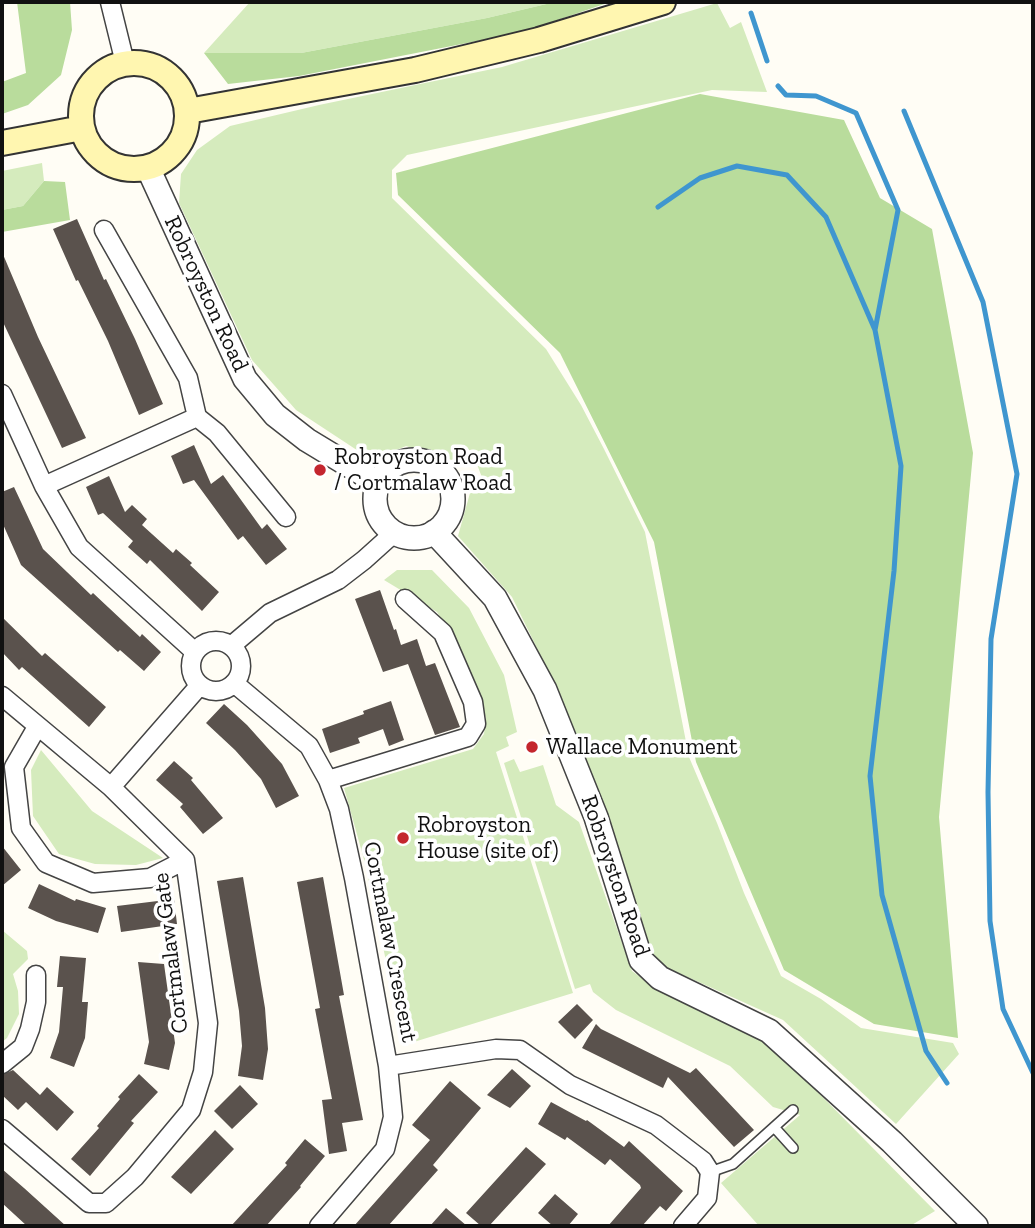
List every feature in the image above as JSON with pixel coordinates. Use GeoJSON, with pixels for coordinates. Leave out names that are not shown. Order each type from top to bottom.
{"type":"FeatureCollection","features":[{"type":"Feature","properties":{"kind":"main road"},"geometry":{"type":"LineString","coordinates":[[188,111],[415,70],[539,40],[663,2]]}},
{"type":"Feature","properties":{"kind":"main road"},"geometry":{"type":"LineString","coordinates":[[125,63],[152,65],[178,85],[188,111],[186,129],[175,151],[148,168],[121,168],[93,151],[82,128],[82,102],[99,75],[125,63]]}},
{"type":"Feature","properties":{"kind":"main road"},"geometry":{"type":"LineString","coordinates":[[2,144],[82,128]]}},
{"type":"Feature","properties":{"kind":"street"},"geometry":{"type":"LineString","coordinates":[[110,2],[125,63]]}},
{"type":"Feature","properties":{"kind":"street","name":"Robroyston Road"},"geometry":{"type":"LineString","coordinates":[[148,168],[245,379],[275,415],[307,440],[378,483]]}},
{"type":"Feature","properties":{"kind":"street"},"geometry":{"type":"LineString","coordinates":[[103,230],[188,378],[197,417],[218,433],[286,517]]}},
{"type":"Feature","properties":{"kind":"street"},"geometry":{"type":"LineString","coordinates":[[2,394],[44,486],[79,547],[195,652]]}},
{"type":"Feature","properties":{"kind":"street"},"geometry":{"type":"LineString","coordinates":[[44,486],[197,417]]}},
{"type":"Feature","properties":{"kind":"street"},"geometry":{"type":"LineString","coordinates":[[415,461],[426,463],[446,476],[450,484],[452,506],[449,517],[434,532],[418,538],[405,538],[394,533],[380,520],[376,506],[378,483],[391,468],[415,461]]}},
{"type":"Feature","properties":{"kind":"street","name":"Robroyston Road"},"geometry":{"type":"LineString","coordinates":[[434,532],[495,598],[545,690],[596,817],[642,960],[660,978],[769,1031],[892,1142],[976,1226]]}},
{"type":"Feature","properties":{"kind":"street"},"geometry":{"type":"LineString","coordinates":[[231,646],[270,613],[338,580],[394,533]]}},
{"type":"Feature","properties":{"kind":"street"},"geometry":{"type":"LineString","coordinates":[[328,780],[468,737],[476,723],[473,702],[443,633],[405,599]]}},
{"type":"Feature","properties":{"kind":"street"},"geometry":{"type":"LineString","coordinates":[[208,642],[224,642],[231,646],[237,652],[241,668],[234,683],[221,691],[206,689],[200,685],[192,673],[195,652],[208,642]]}},
{"type":"Feature","properties":{"kind":"street","name":"Cortmalaw Crescent"},"geometry":{"type":"LineString","coordinates":[[234,683],[309,746],[328,780],[339,809],[354,878],[388,1066],[393,1117],[385,1149],[319,1226]]}},
{"type":"Feature","properties":{"kind":"street"},"geometry":{"type":"LineString","coordinates":[[111,787],[200,685]]}},
{"type":"Feature","properties":{"kind":"street","name":"Cortmalaw Gate"},"geometry":{"type":"LineString","coordinates":[[2,696],[111,787],[185,860],[208,1023],[203,1072],[191,1110],[135,1177],[106,1203],[89,1203],[2,1129]]}},
{"type":"Feature","properties":{"kind":"street"},"geometry":{"type":"LineString","coordinates":[[37,727],[14,767],[21,828],[46,863],[93,883],[150,878],[185,860]]}},
{"type":"Feature","properties":{"kind":"street"},"geometry":{"type":"LineString","coordinates":[[2,1063],[23,1047],[30,1029],[36,1002],[36,975]]}},
{"type":"Feature","properties":{"kind":"street"},"geometry":{"type":"LineString","coordinates":[[388,1066],[496,1049],[520,1050],[570,1085],[656,1125],[703,1161],[710,1172],[707,1198],[683,1226]]}},
{"type":"Feature","properties":{"kind":"lane"},"geometry":{"type":"LineString","coordinates":[[710,1172],[733,1164],[793,1110]]}},
{"type":"Feature","properties":{"kind":"lane"},"geometry":{"type":"LineString","coordinates":[[774,1127],[793,1147]]}},
{"type":"Feature","properties":{"kind":"green space"},"geometry":{"type":"Polygon","coordinates":[[[17,2],[70,2],[72,30],[61,75],[28,105],[2,114],[2,82],[26,73],[17,2]]]}},
{"type":"Feature","properties":{"kind":"green space"},"geometry":{"type":"Polygon","coordinates":[[[250,2],[555,2],[487,18],[301,53],[204,53],[250,2]]]}},
{"type":"Feature","properties":{"kind":"green space"},"geometry":{"type":"Polygon","coordinates":[[[555,2],[610,2],[523,32],[299,76],[228,84],[204,53],[301,53],[487,18],[555,2]]]}},
{"type":"Feature","properties":{"kind":"green space"},"geometry":{"type":"Polygon","coordinates":[[[717,3],[730,28],[741,22],[767,92],[712,90],[407,155],[392,170],[392,198],[546,349],[581,405],[604,449],[645,532],[689,757],[781,976],[821,999],[861,1028],[953,1043],[959,1054],[896,1124],[783,1020],[661,965],[646,942],[626,872],[551,677],[512,597],[458,536],[470,493],[486,488],[475,459],[455,461],[406,446],[372,460],[296,410],[252,360],[179,203],[181,174],[197,150],[230,126],[502,67],[717,3]]]}},
{"type":"Feature","properties":{"kind":"green space"},"geometry":{"type":"Polygon","coordinates":[[[700,94],[844,120],[880,198],[932,229],[973,453],[939,817],[958,1038],[874,1024],[784,970],[696,762],[654,542],[560,353],[398,195],[396,173],[700,94]]]}},
{"type":"Feature","properties":{"kind":"green space"},"geometry":{"type":"Polygon","coordinates":[[[42,163],[44,181],[23,206],[2,210],[2,171],[42,163]]]}},
{"type":"Feature","properties":{"kind":"green space"},"geometry":{"type":"Polygon","coordinates":[[[44,181],[65,182],[70,220],[2,232],[2,210],[23,206],[44,181]]]}},
{"type":"Feature","properties":{"kind":"green space"},"geometry":{"type":"Polygon","coordinates":[[[397,570],[432,570],[469,608],[504,675],[517,732],[506,737],[509,746],[496,752],[573,993],[404,1045],[365,863],[344,788],[473,749],[484,734],[486,718],[465,658],[437,612],[384,580],[397,570]]]}},
{"type":"Feature","properties":{"kind":"green space"},"geometry":{"type":"Polygon","coordinates":[[[41,750],[92,811],[163,858],[136,865],[95,864],[59,854],[33,816],[31,770],[41,750]]]}},
{"type":"Feature","properties":{"kind":"green space"},"geometry":{"type":"Polygon","coordinates":[[[514,759],[520,772],[543,765],[556,805],[579,822],[632,971],[647,982],[753,1033],[795,1069],[935,1211],[910,1226],[759,1226],[721,1183],[800,1115],[773,1107],[730,1066],[616,1010],[593,992],[590,984],[575,989],[504,763],[514,759]]]}},
{"type":"Feature","properties":{"kind":"green space"},"geometry":{"type":"Polygon","coordinates":[[[2,930],[27,951],[28,959],[13,974],[18,991],[19,1014],[7,1038],[2,1042],[2,930]]]}},
{"type":"Feature","properties":{"kind":"building"},"geometry":{"type":"Polygon","coordinates":[[[77,219],[163,404],[139,415],[108,341],[78,280],[76,281],[53,229],[77,219]]]}},
{"type":"Feature","properties":{"kind":"building"},"geometry":{"type":"Polygon","coordinates":[[[2,252],[38,337],[86,438],[62,448],[2,320],[2,252]]]}},
{"type":"Feature","properties":{"kind":"building"},"geometry":{"type":"Polygon","coordinates":[[[194,445],[211,484],[223,475],[262,529],[267,524],[287,549],[266,565],[243,536],[238,540],[194,480],[183,484],[171,456],[194,445]]]}},
{"type":"Feature","properties":{"kind":"building"},"geometry":{"type":"Polygon","coordinates":[[[109,476],[125,512],[132,505],[147,519],[142,525],[173,553],[176,549],[219,592],[202,611],[150,560],[147,564],[128,547],[133,541],[103,513],[98,515],[86,487],[109,476]]]}},
{"type":"Feature","properties":{"kind":"building"},"geometry":{"type":"Polygon","coordinates":[[[14,487],[43,549],[91,595],[93,593],[140,637],[142,634],[161,652],[144,671],[120,650],[118,652],[21,565],[2,522],[2,492],[14,487]]]}},
{"type":"Feature","properties":{"kind":"building"},"geometry":{"type":"Polygon","coordinates":[[[380,590],[401,645],[417,639],[426,666],[435,663],[460,727],[435,735],[408,664],[383,672],[355,599],[380,590]]]}},
{"type":"Feature","properties":{"kind":"building"},"geometry":{"type":"Polygon","coordinates":[[[2,617],[42,656],[45,653],[106,707],[89,727],[22,667],[19,670],[2,652],[2,617]]]}},
{"type":"Feature","properties":{"kind":"building"},"geometry":{"type":"Polygon","coordinates":[[[391,701],[404,740],[389,746],[383,729],[358,738],[360,743],[330,753],[322,729],[391,701]]]}},
{"type":"Feature","properties":{"kind":"building"},"geometry":{"type":"Polygon","coordinates":[[[224,704],[282,764],[299,796],[276,808],[261,779],[206,723],[224,704]]]}},
{"type":"Feature","properties":{"kind":"building"},"geometry":{"type":"Polygon","coordinates":[[[174,761],[193,778],[191,780],[223,818],[203,834],[180,807],[183,804],[156,780],[174,761]]]}},
{"type":"Feature","properties":{"kind":"building"},"geometry":{"type":"Polygon","coordinates":[[[2,846],[21,870],[2,886],[2,846]]]}},
{"type":"Feature","properties":{"kind":"building"},"geometry":{"type":"Polygon","coordinates":[[[243,877],[265,1008],[268,1049],[263,1080],[238,1076],[242,1046],[239,1011],[217,881],[243,877]]]}},
{"type":"Feature","properties":{"kind":"building"},"geometry":{"type":"Polygon","coordinates":[[[323,877],[344,995],[339,996],[363,1120],[342,1123],[347,1151],[329,1154],[322,1100],[332,1099],[315,1009],[320,1008],[297,882],[323,877]]]}},
{"type":"Feature","properties":{"kind":"building"},"geometry":{"type":"Polygon","coordinates":[[[39,884],[75,901],[76,899],[106,908],[98,933],[56,921],[28,908],[39,884]]]}},
{"type":"Feature","properties":{"kind":"building"},"geometry":{"type":"Polygon","coordinates":[[[174,899],[177,924],[121,932],[117,906],[174,899]]]}},
{"type":"Feature","properties":{"kind":"building"},"geometry":{"type":"Polygon","coordinates":[[[60,956],[86,958],[82,1002],[88,1002],[85,1038],[74,1067],[50,1058],[59,1032],[63,987],[57,987],[60,956]]]}},
{"type":"Feature","properties":{"kind":"building"},"geometry":{"type":"Polygon","coordinates":[[[138,962],[164,964],[175,1043],[169,1070],[144,1064],[149,1042],[138,962]]]}},
{"type":"Feature","properties":{"kind":"building"},"geometry":{"type":"Polygon","coordinates":[[[577,1004],[593,1020],[575,1039],[558,1022],[577,1004]]]}},
{"type":"Feature","properties":{"kind":"building"},"geometry":{"type":"Polygon","coordinates":[[[596,1024],[601,1029],[690,1073],[696,1068],[754,1130],[734,1147],[668,1077],[663,1088],[582,1048],[596,1024]]]}},
{"type":"Feature","properties":{"kind":"building"},"geometry":{"type":"Polygon","coordinates":[[[512,1069],[531,1086],[510,1108],[487,1095],[512,1069]]]}},
{"type":"Feature","properties":{"kind":"building"},"geometry":{"type":"Polygon","coordinates":[[[13,1070],[40,1095],[47,1087],[74,1112],[57,1131],[26,1102],[18,1110],[2,1095],[2,1075],[13,1070]]]}},
{"type":"Feature","properties":{"kind":"building"},"geometry":{"type":"Polygon","coordinates":[[[139,1074],[158,1092],[131,1121],[134,1123],[90,1176],[71,1159],[99,1128],[97,1126],[120,1099],[118,1097],[139,1074]]]}},
{"type":"Feature","properties":{"kind":"building"},"geometry":{"type":"Polygon","coordinates":[[[450,1081],[481,1108],[433,1165],[438,1170],[388,1226],[354,1226],[430,1140],[412,1125],[450,1081]]]}},
{"type":"Feature","properties":{"kind":"building"},"geometry":{"type":"Polygon","coordinates":[[[240,1085],[258,1104],[232,1129],[214,1111],[240,1085]]]}},
{"type":"Feature","properties":{"kind":"building"},"geometry":{"type":"Polygon","coordinates":[[[551,1102],[587,1120],[624,1147],[629,1141],[683,1191],[666,1211],[660,1206],[642,1226],[608,1226],[641,1188],[640,1185],[610,1159],[605,1165],[567,1137],[565,1140],[538,1124],[551,1102]]]}},
{"type":"Feature","properties":{"kind":"building"},"geometry":{"type":"Polygon","coordinates":[[[215,1130],[234,1149],[191,1194],[171,1177],[215,1130]]]}},
{"type":"Feature","properties":{"kind":"building"},"geometry":{"type":"Polygon","coordinates":[[[305,1139],[325,1156],[301,1187],[266,1226],[231,1226],[287,1165],[285,1163],[305,1139]]]}},
{"type":"Feature","properties":{"kind":"building"},"geometry":{"type":"Polygon","coordinates":[[[526,1147],[546,1164],[489,1226],[481,1226],[466,1213],[526,1147]]]}},
{"type":"Feature","properties":{"kind":"building"},"geometry":{"type":"Polygon","coordinates":[[[2,1169],[66,1226],[27,1226],[2,1203],[2,1169]]]}},
{"type":"Feature","properties":{"kind":"building"},"geometry":{"type":"Polygon","coordinates":[[[555,1194],[578,1214],[568,1226],[553,1226],[538,1213],[555,1194]]]}},
{"type":"Feature","properties":{"kind":"building"},"geometry":{"type":"Polygon","coordinates":[[[446,1208],[467,1226],[430,1226],[446,1208]]]}},
{"type":"Feature","properties":{"kind":"waterway"},"geometry":{"type":"LineString","coordinates":[[751,13],[767,61]]}},
{"type":"Feature","properties":{"kind":"waterway"},"geometry":{"type":"LineString","coordinates":[[778,86],[786,95],[816,96],[856,113],[898,210],[875,330],[901,466],[894,571],[870,776],[882,895],[926,1051],[947,1083]]}},
{"type":"Feature","properties":{"kind":"waterway"},"geometry":{"type":"LineString","coordinates":[[904,111],[983,302],[1017,474],[991,639],[988,792],[990,921],[1003,1009],[1033,1073]]}},
{"type":"Feature","properties":{"kind":"waterway"},"geometry":{"type":"LineString","coordinates":[[658,207],[700,178],[737,166],[787,175],[826,217],[875,330]]}},
{"type":"Feature","properties":{"kind":"place","name":"Robroyston Road / Cortmalaw Road"},"geometry":{"type":"Point","coordinates":[320,470]}},
{"type":"Feature","properties":{"kind":"place","name":"Wallace Monument"},"geometry":{"type":"Point","coordinates":[532,747]}},
{"type":"Feature","properties":{"kind":"place","name":"Robroyston House (site of)"},"geometry":{"type":"Point","coordinates":[403,838]}}]}
